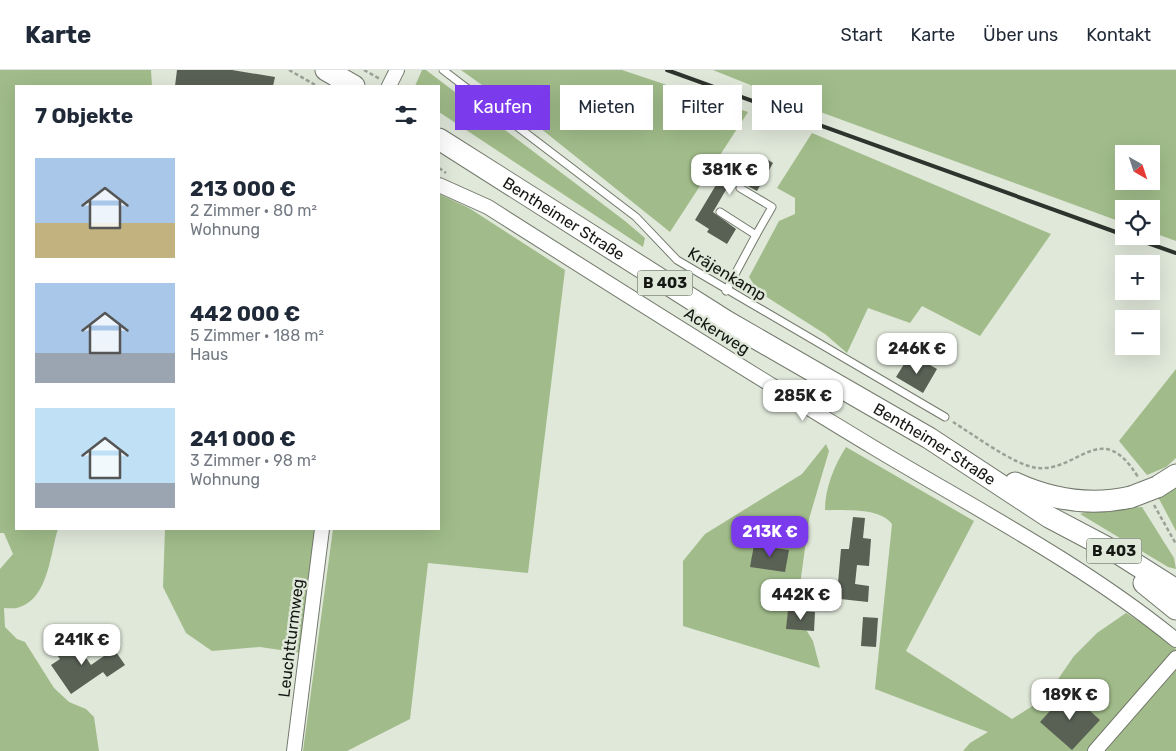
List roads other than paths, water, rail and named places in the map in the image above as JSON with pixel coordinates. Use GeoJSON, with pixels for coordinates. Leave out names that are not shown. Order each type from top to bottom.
{"type":"FeatureCollection","features":[{"type":"Feature","properties":{"kind":"main road"},"geometry":{"type":"LineString","coordinates":[[326,70],[352,85]]}},
{"type":"Feature","properties":{"kind":"main road","name":"Bentheimer Straße"},"geometry":{"type":"LineString","coordinates":[[440,140],[726,321],[949,452],[1049,517],[1121,555],[1176,590]]}},
{"type":"Feature","properties":{"kind":"main road"},"geometry":{"type":"LineString","coordinates":[[949,452],[1030,490],[1056,498],[1098,502],[1145,491],[1176,475]]}},
{"type":"Feature","properties":{"kind":"main road"},"geometry":{"type":"LineString","coordinates":[[1049,517],[1141,581],[1176,609]]}},
{"type":"Feature","properties":{"kind":"street"},"geometry":{"type":"LineString","coordinates":[[390,85],[397,70]]}},
{"type":"Feature","properties":{"kind":"street","name":"Ackerweg"},"geometry":{"type":"LineString","coordinates":[[440,185],[488,208],[776,389],[984,514],[1060,556],[1176,640]]}},
{"type":"Feature","properties":{"kind":"street","name":"Leuchtturmweg"},"geometry":{"type":"LineString","coordinates":[[294,751],[322,530]]}},
{"type":"Feature","properties":{"kind":"street"},"geometry":{"type":"LineString","coordinates":[[1095,751],[1176,658]]}},
{"type":"Feature","properties":{"kind":"lane","name":"Kräjenkamp"},"geometry":{"type":"LineString","coordinates":[[443,70],[636,217],[677,260],[946,417]]}},
{"type":"Feature","properties":{"kind":"lane"},"geometry":{"type":"LineString","coordinates":[[726,290],[772,206],[740,188]]}},
{"type":"Feature","properties":{"kind":"lane"},"geometry":{"type":"LineString","coordinates":[[720,212],[756,235]]}},
{"type":"Feature","properties":{"kind":"railway"},"geometry":{"type":"LineString","coordinates":[[667,70],[1115,232]]}},
{"type":"Feature","properties":{"kind":"railway"},"geometry":{"type":"LineString","coordinates":[[1153,245],[1176,253]]}}]}
